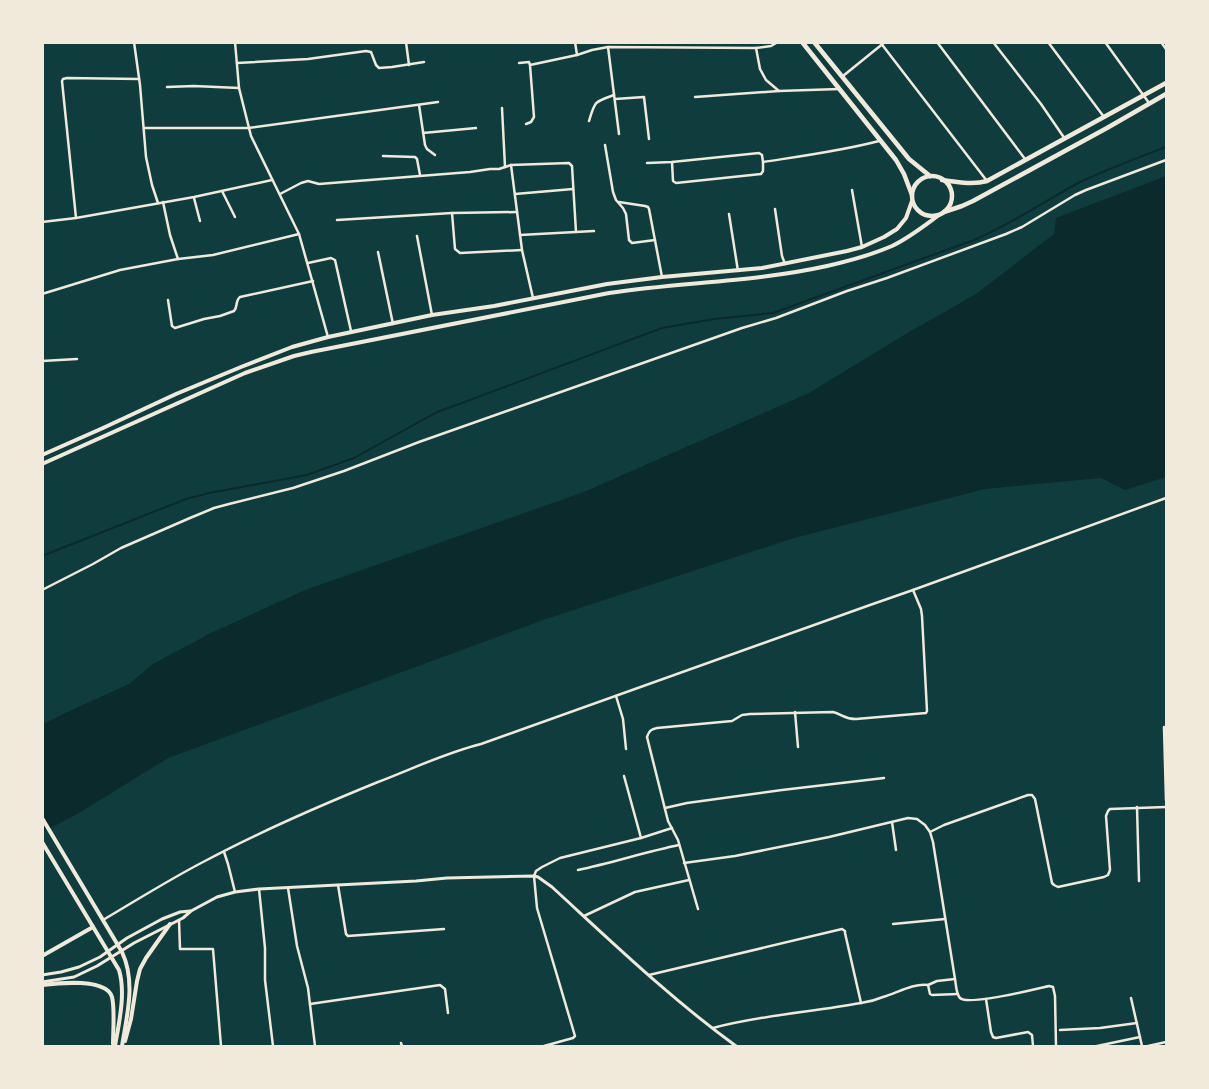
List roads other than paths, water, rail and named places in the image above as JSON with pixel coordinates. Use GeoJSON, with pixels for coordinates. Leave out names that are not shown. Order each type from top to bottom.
{"type":"FeatureCollection","features":[{"type":"Feature","properties":{"kind":"highway"},"geometry":{"type":"LineString","coordinates":[[802,42],[896,160],[912,195]]}},
{"type":"Feature","properties":{"kind":"highway"},"geometry":{"type":"LineString","coordinates":[[814,42],[909,159],[930,176],[942,180],[967,183],[986,181],[1166,83]]}},
{"type":"Feature","properties":{"kind":"highway"},"geometry":{"type":"LineString","coordinates":[[930,176],[916,184],[912,195],[914,206],[928,216],[942,213],[973,201],[1166,94]]}},
{"type":"Feature","properties":{"kind":"highway"},"geometry":{"type":"LineString","coordinates":[[942,180],[949,188],[951,198],[950,203],[942,213]]}},
{"type":"Feature","properties":{"kind":"main road"},"geometry":{"type":"LineString","coordinates":[[42,455],[240,366],[292,347],[351,332],[607,284],[662,277],[738,271],[840,253],[862,247],[897,229],[906,218],[912,201]]}},
{"type":"Feature","properties":{"kind":"main road"},"geometry":{"type":"LineString","coordinates":[[42,464],[245,374],[311,352],[608,294],[650,287],[742,280],[779,275],[843,262],[894,245],[942,213]]}},
{"type":"Feature","properties":{"kind":"main road"},"geometry":{"type":"LineString","coordinates":[[607,284],[608,294]]}},
{"type":"Feature","properties":{"kind":"main road"},"geometry":{"type":"LineString","coordinates":[[115,422],[118,430]]}},
{"type":"Feature","properties":{"kind":"main road"},"geometry":{"type":"LineString","coordinates":[[42,818],[128,965],[130,989],[122,1046]]}},
{"type":"Feature","properties":{"kind":"main road"},"geometry":{"type":"LineString","coordinates":[[42,842],[119,970],[122,995],[114,1046]]}},
{"type":"Feature","properties":{"kind":"main road"},"geometry":{"type":"LineString","coordinates":[[122,1046],[131,1019],[140,969],[170,924]]}},
{"type":"Feature","properties":{"kind":"main road"},"geometry":{"type":"LineString","coordinates":[[42,956],[93,927]]}},
{"type":"Feature","properties":{"kind":"main road"},"geometry":{"type":"LineString","coordinates":[[42,984],[95,985],[110,993],[114,1046]]}},
{"type":"Feature","properties":{"kind":"street"},"geometry":{"type":"LineString","coordinates":[[134,42],[145,128],[146,157],[158,203]]}},
{"type":"Feature","properties":{"kind":"street"},"geometry":{"type":"LineString","coordinates":[[235,42],[239,88],[248,128],[299,234],[328,337]]}},
{"type":"Feature","properties":{"kind":"street"},"geometry":{"type":"LineString","coordinates":[[406,42],[409,65]]}},
{"type":"Feature","properties":{"kind":"street"},"geometry":{"type":"LineString","coordinates":[[575,42],[576,55]]}},
{"type":"Feature","properties":{"kind":"street"},"geometry":{"type":"LineString","coordinates":[[519,63],[529,62],[530,65],[608,47],[756,48],[771,46],[778,42]]}},
{"type":"Feature","properties":{"kind":"street"},"geometry":{"type":"LineString","coordinates":[[937,42],[1026,160]]}},
{"type":"Feature","properties":{"kind":"street"},"geometry":{"type":"LineString","coordinates":[[993,42],[1041,104],[1064,139]]}},
{"type":"Feature","properties":{"kind":"street"},"geometry":{"type":"LineString","coordinates":[[1048,42],[1104,118]]}},
{"type":"Feature","properties":{"kind":"street"},"geometry":{"type":"LineString","coordinates":[[1105,42],[1149,103]]}},
{"type":"Feature","properties":{"kind":"street"},"geometry":{"type":"LineString","coordinates":[[1161,42],[1166,49]]}},
{"type":"Feature","properties":{"kind":"street"},"geometry":{"type":"LineString","coordinates":[[841,77],[882,43],[986,181]]}},
{"type":"Feature","properties":{"kind":"street"},"geometry":{"type":"LineString","coordinates":[[608,47],[619,134]]}},
{"type":"Feature","properties":{"kind":"street"},"geometry":{"type":"LineString","coordinates":[[756,48],[760,69],[766,80],[779,92]]}},
{"type":"Feature","properties":{"kind":"street"},"geometry":{"type":"LineString","coordinates":[[237,63],[308,59],[366,50],[371,52],[379,68],[424,62]]}},
{"type":"Feature","properties":{"kind":"street"},"geometry":{"type":"LineString","coordinates":[[526,124],[531,122],[534,117],[530,65]]}},
{"type":"Feature","properties":{"kind":"street"},"geometry":{"type":"LineString","coordinates":[[76,218],[62,81],[67,78],[139,80]]}},
{"type":"Feature","properties":{"kind":"street"},"geometry":{"type":"LineString","coordinates":[[167,87],[239,88]]}},
{"type":"Feature","properties":{"kind":"street"},"geometry":{"type":"LineString","coordinates":[[695,97],[839,89]]}},
{"type":"Feature","properties":{"kind":"street"},"geometry":{"type":"LineString","coordinates":[[589,121],[595,102],[614,95]]}},
{"type":"Feature","properties":{"kind":"street"},"geometry":{"type":"LineString","coordinates":[[615,99],[644,96],[648,139]]}},
{"type":"Feature","properties":{"kind":"street"},"geometry":{"type":"LineString","coordinates":[[145,128],[248,128],[438,102]]}},
{"type":"Feature","properties":{"kind":"street"},"geometry":{"type":"LineString","coordinates":[[419,105],[426,147],[435,156]]}},
{"type":"Feature","properties":{"kind":"street"},"geometry":{"type":"LineString","coordinates":[[502,108],[505,167]]}},
{"type":"Feature","properties":{"kind":"street"},"geometry":{"type":"LineString","coordinates":[[423,133],[476,128]]}},
{"type":"Feature","properties":{"kind":"street"},"geometry":{"type":"LineString","coordinates":[[763,162],[861,146],[880,140]]}},
{"type":"Feature","properties":{"kind":"street"},"geometry":{"type":"LineString","coordinates":[[605,145],[612,192],[626,214],[629,240],[632,243],[655,240]]}},
{"type":"Feature","properties":{"kind":"street"},"geometry":{"type":"LineString","coordinates":[[647,163],[759,154],[762,156],[763,171],[761,174],[676,183],[673,181],[672,162]]}},
{"type":"Feature","properties":{"kind":"street"},"geometry":{"type":"LineString","coordinates":[[383,156],[415,157],[420,175]]}},
{"type":"Feature","properties":{"kind":"street"},"geometry":{"type":"LineString","coordinates":[[42,590],[121,548],[190,518],[229,504],[293,488],[327,477],[428,439],[742,328],[776,318],[846,291],[975,246],[1022,228],[1086,190],[1166,160]]}},
{"type":"Feature","properties":{"kind":"street"},"geometry":{"type":"LineString","coordinates":[[280,194],[308,181],[320,184],[470,172],[511,166],[569,163],[572,166],[576,232]]}},
{"type":"Feature","properties":{"kind":"street"},"geometry":{"type":"LineString","coordinates":[[511,166],[522,250],[533,298]]}},
{"type":"Feature","properties":{"kind":"street"},"geometry":{"type":"LineString","coordinates":[[42,222],[194,198],[272,180]]}},
{"type":"Feature","properties":{"kind":"street"},"geometry":{"type":"LineString","coordinates":[[515,194],[573,189]]}},
{"type":"Feature","properties":{"kind":"street"},"geometry":{"type":"LineString","coordinates":[[852,190],[862,247]]}},
{"type":"Feature","properties":{"kind":"street"},"geometry":{"type":"LineString","coordinates":[[222,191],[235,218]]}},
{"type":"Feature","properties":{"kind":"street"},"geometry":{"type":"LineString","coordinates":[[194,198],[200,221]]}},
{"type":"Feature","properties":{"kind":"street"},"geometry":{"type":"LineString","coordinates":[[163,202],[170,235],[178,259]]}},
{"type":"Feature","properties":{"kind":"street"},"geometry":{"type":"LineString","coordinates":[[618,202],[648,207],[662,277]]}},
{"type":"Feature","properties":{"kind":"street"},"geometry":{"type":"LineString","coordinates":[[776,209],[782,256],[785,264]]}},
{"type":"Feature","properties":{"kind":"street"},"geometry":{"type":"LineString","coordinates":[[337,220],[452,213],[517,212]]}},
{"type":"Feature","properties":{"kind":"street"},"geometry":{"type":"LineString","coordinates":[[452,213],[455,249],[460,253],[522,250]]}},
{"type":"Feature","properties":{"kind":"street"},"geometry":{"type":"LineString","coordinates":[[729,214],[738,271]]}},
{"type":"Feature","properties":{"kind":"street"},"geometry":{"type":"LineString","coordinates":[[520,235],[594,231]]}},
{"type":"Feature","properties":{"kind":"street"},"geometry":{"type":"LineString","coordinates":[[42,294],[120,270],[211,255],[299,234]]}},
{"type":"Feature","properties":{"kind":"street"},"geometry":{"type":"LineString","coordinates":[[417,236],[432,316]]}},
{"type":"Feature","properties":{"kind":"street"},"geometry":{"type":"LineString","coordinates":[[378,252],[392,324]]}},
{"type":"Feature","properties":{"kind":"street"},"geometry":{"type":"LineString","coordinates":[[308,263],[331,258],[335,260],[351,332]]}},
{"type":"Feature","properties":{"kind":"street"},"geometry":{"type":"LineString","coordinates":[[168,300],[172,326],[175,328],[234,312],[237,300],[240,297],[313,281]]}},
{"type":"Feature","properties":{"kind":"street"},"geometry":{"type":"LineString","coordinates":[[42,361],[77,359]]}},
{"type":"Feature","properties":{"kind":"street"},"geometry":{"type":"LineString","coordinates":[[103,920],[184,872],[298,815],[408,770],[1166,498]]}},
{"type":"Feature","properties":{"kind":"street"},"geometry":{"type":"LineString","coordinates":[[698,909],[676,834],[668,821],[647,737],[648,732],[651,729],[732,721],[742,715],[750,714],[833,712],[844,718],[856,720],[926,713],[921,609],[913,590]]}},
{"type":"Feature","properties":{"kind":"street"},"geometry":{"type":"LineString","coordinates":[[616,696],[623,719],[626,749]]}},
{"type":"Feature","properties":{"kind":"street"},"geometry":{"type":"LineString","coordinates":[[795,712],[798,747]]}},
{"type":"Feature","properties":{"kind":"street"},"geometry":{"type":"LineString","coordinates":[[1164,727],[1166,800]]}},
{"type":"Feature","properties":{"kind":"street"},"geometry":{"type":"LineString","coordinates":[[624,776],[641,838]]}},
{"type":"Feature","properties":{"kind":"street"},"geometry":{"type":"LineString","coordinates":[[665,808],[686,803],[772,791],[884,778]]}},
{"type":"Feature","properties":{"kind":"street"},"geometry":{"type":"LineString","coordinates":[[930,832],[944,825],[1032,795],[1035,799],[1052,883],[1058,887],[1108,875],[1110,870],[1106,813],[1110,809],[1166,807]]}},
{"type":"Feature","properties":{"kind":"street"},"geometry":{"type":"LineString","coordinates":[[1137,807],[1139,881]]}},
{"type":"Feature","properties":{"kind":"street"},"geometry":{"type":"LineString","coordinates":[[684,863],[735,856],[829,837],[892,821],[908,818],[918,819],[930,832],[933,842],[955,979],[961,999],[965,1001],[986,999],[1049,986],[1053,987],[1055,996],[1056,1046]]}},
{"type":"Feature","properties":{"kind":"street"},"geometry":{"type":"LineString","coordinates":[[892,821],[896,850]]}},
{"type":"Feature","properties":{"kind":"street"},"geometry":{"type":"LineString","coordinates":[[544,1046],[574,1038],[575,1036],[537,908],[534,876],[536,871],[560,858],[641,838],[672,828]]}},
{"type":"Feature","properties":{"kind":"street"},"geometry":{"type":"LineString","coordinates":[[578,870],[679,845]]}},
{"type":"Feature","properties":{"kind":"street"},"geometry":{"type":"LineString","coordinates":[[224,852],[236,892]]}},
{"type":"Feature","properties":{"kind":"street"},"geometry":{"type":"LineString","coordinates":[[42,984],[74,977],[97,966],[217,897],[236,892],[288,887],[448,878],[534,876],[552,887],[647,975],[711,1028],[736,1046]]}},
{"type":"Feature","properties":{"kind":"street"},"geometry":{"type":"LineString","coordinates":[[584,916],[635,892],[689,880]]}},
{"type":"Feature","properties":{"kind":"street"},"geometry":{"type":"LineString","coordinates":[[338,885],[346,934],[348,936],[444,930]]}},
{"type":"Feature","properties":{"kind":"street"},"geometry":{"type":"LineString","coordinates":[[288,887],[297,946],[307,981],[315,1046]]}},
{"type":"Feature","properties":{"kind":"street"},"geometry":{"type":"LineString","coordinates":[[259,889],[265,948],[265,980],[273,1046]]}},
{"type":"Feature","properties":{"kind":"street"},"geometry":{"type":"LineString","coordinates":[[42,975],[79,967],[100,957],[128,938],[162,920],[180,912],[191,911]]}},
{"type":"Feature","properties":{"kind":"street"},"geometry":{"type":"LineString","coordinates":[[893,924],[945,919]]}},
{"type":"Feature","properties":{"kind":"street"},"geometry":{"type":"LineString","coordinates":[[179,920],[180,949],[213,949],[221,1046]]}},
{"type":"Feature","properties":{"kind":"street"},"geometry":{"type":"LineString","coordinates":[[647,975],[842,929],[845,931],[862,1003]]}},
{"type":"Feature","properties":{"kind":"street"},"geometry":{"type":"LineString","coordinates":[[711,1028],[736,1022],[862,1003],[883,998],[911,987],[955,979]]}},
{"type":"Feature","properties":{"kind":"street"},"geometry":{"type":"LineString","coordinates":[[310,1004],[440,985],[445,989],[448,1013]]}},
{"type":"Feature","properties":{"kind":"street"},"geometry":{"type":"LineString","coordinates":[[928,985],[932,995],[958,994]]}},
{"type":"Feature","properties":{"kind":"street"},"geometry":{"type":"LineString","coordinates":[[1131,998],[1142,1046]]}},
{"type":"Feature","properties":{"kind":"street"},"geometry":{"type":"LineString","coordinates":[[986,999],[991,1032],[994,1037],[1028,1032],[1032,1036],[1033,1046]]}},
{"type":"Feature","properties":{"kind":"street"},"geometry":{"type":"LineString","coordinates":[[1060,1030],[1100,1028],[1137,1023]]}},
{"type":"Feature","properties":{"kind":"street"},"geometry":{"type":"LineString","coordinates":[[1097,1046],[1140,1037]]}},
{"type":"Feature","properties":{"kind":"street"},"geometry":{"type":"LineString","coordinates":[[1148,1046],[1166,1042]]}},
{"type":"Feature","properties":{"kind":"water"},"geometry":{"type":"Polygon","coordinates":[[[1166,176],[1166,477],[1125,490],[1101,478],[985,489],[794,538],[546,619],[168,758],[79,813],[43,832],[43,724],[129,684],[153,664],[211,633],[305,590],[584,492],[809,393],[976,294],[1054,234],[1056,218],[1166,176]]]}},
{"type":"Feature","properties":{"kind":"waterway"},"geometry":{"type":"LineString","coordinates":[[42,556],[186,499],[307,475],[354,458],[437,412],[662,328],[714,319],[773,313],[974,240],[1014,220],[1078,183],[1166,147]]}}]}
